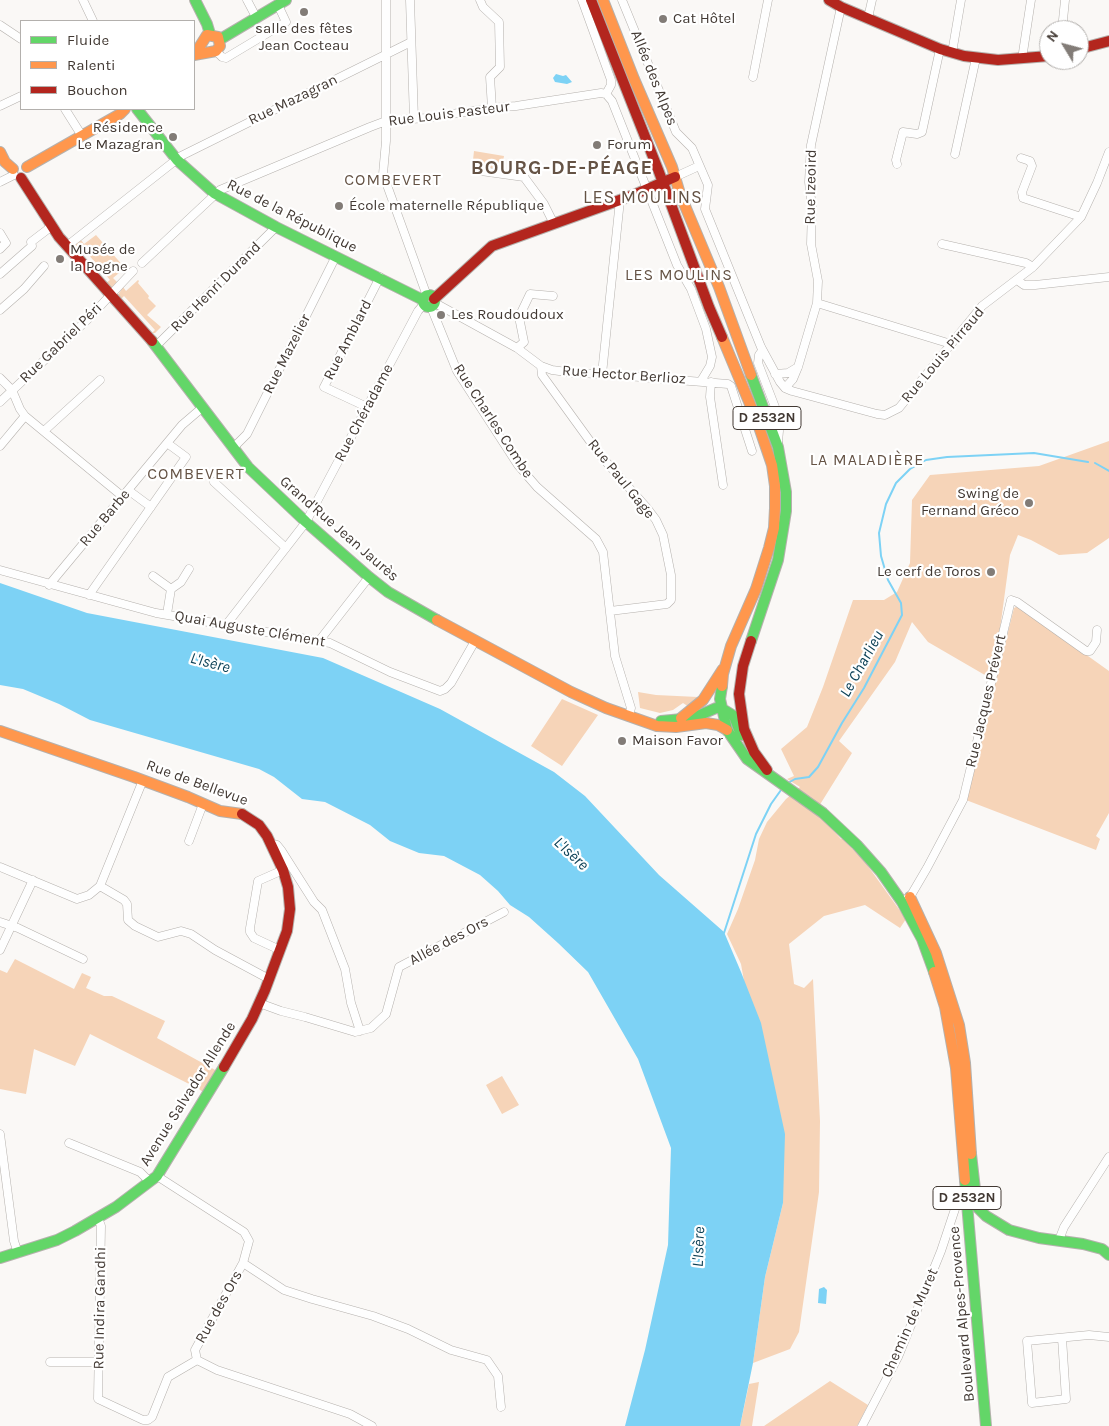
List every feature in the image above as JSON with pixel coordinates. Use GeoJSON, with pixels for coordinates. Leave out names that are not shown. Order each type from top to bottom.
{"type":"FeatureCollection","features":[{"type":"Feature","properties":{"kind":"main road"},"geometry":{"type":"LineString","coordinates":[[195,0],[210,34]]}},
{"type":"Feature","properties":{"kind":"main road","name":"D 2532N"},"geometry":{"type":"LineString","coordinates":[[591,0],[709,307],[757,421],[772,465],[775,486],[774,528],[756,589],[724,666],[720,690],[721,708],[727,730],[747,759],[763,772],[780,782]]}},
{"type":"Feature","properties":{"kind":"main road","name":"D 2532N"},"geometry":{"type":"LineString","coordinates":[[603,0],[719,287],[778,447],[786,492],[783,536],[778,560],[740,680],[739,694],[741,716],[751,746],[760,762],[780,782]]}},
{"type":"Feature","properties":{"kind":"main road"},"geometry":{"type":"LineString","coordinates":[[829,0],[841,7],[952,53],[998,60],[1039,57]]}},
{"type":"Feature","properties":{"kind":"main road"},"geometry":{"type":"LineString","coordinates":[[219,40],[282,3]]}},
{"type":"Feature","properties":{"kind":"main road"},"geometry":{"type":"LineString","coordinates":[[195,54],[220,46],[216,36],[210,34],[204,37],[209,49]]}},
{"type":"Feature","properties":{"kind":"main road"},"geometry":{"type":"LineString","coordinates":[[1089,46],[1109,41]]}},
{"type":"Feature","properties":{"kind":"main road"},"geometry":{"type":"LineString","coordinates":[[16,174],[19,163],[27,167],[124,110]]}},
{"type":"Feature","properties":{"kind":"main road","name":"Rue de la République"},"geometry":{"type":"LineString","coordinates":[[140,112],[177,160],[214,194],[276,227],[429,301]]}},
{"type":"Feature","properties":{"kind":"main road","name":"Grand'Rue Jean Jaurès"},"geometry":{"type":"LineString","coordinates":[[0,152],[5,162],[16,174],[67,246],[74,249],[106,286],[110,295],[156,346],[233,448],[265,484],[306,522],[368,577],[388,592],[571,692],[633,718]]}},
{"type":"Feature","properties":{"kind":"main road"},"geometry":{"type":"LineString","coordinates":[[429,301],[492,246],[620,200],[674,177]]}},
{"type":"Feature","properties":{"kind":"main road"},"geometry":{"type":"LineString","coordinates":[[678,720],[703,700],[724,666]]}},
{"type":"Feature","properties":{"kind":"main road"},"geometry":{"type":"LineString","coordinates":[[633,718],[665,721],[678,720],[693,718],[716,708],[721,708]]}},
{"type":"Feature","properties":{"kind":"main road","name":"D 2532N"},"geometry":{"type":"LineString","coordinates":[[721,708],[734,716],[742,736],[751,746]]}},
{"type":"Feature","properties":{"kind":"main road"},"geometry":{"type":"LineString","coordinates":[[633,718],[666,727],[711,723],[727,730]]}},
{"type":"Feature","properties":{"kind":"main road","name":"Rue de Bellevue"},"geometry":{"type":"LineString","coordinates":[[0,731],[144,780],[220,811],[234,811],[246,816],[259,826],[272,844],[283,870],[288,887],[290,909],[290,920],[259,1003]]}},
{"type":"Feature","properties":{"kind":"main road","name":"Boulevard Alpes-Provence"},"geometry":{"type":"LineString","coordinates":[[780,782],[823,813],[857,845],[906,899],[928,954],[949,1024],[956,1068],[986,1426]]}},
{"type":"Feature","properties":{"kind":"main road"},"geometry":{"type":"LineString","coordinates":[[906,899],[936,952],[959,1025],[965,1063],[972,1167],[977,1207],[986,1216],[1009,1230],[1039,1238],[1083,1244],[1102,1249],[1109,1255]]}},
{"type":"Feature","properties":{"kind":"main road","name":"Avenue Salvador Allende"},"geometry":{"type":"LineString","coordinates":[[0,1258],[57,1240],[98,1218],[153,1179],[173,1152],[243,1034],[259,1003]]}},
{"type":"Feature","properties":{"kind":"street"},"geometry":{"type":"LineString","coordinates":[[83,0],[93,20]]}},
{"type":"Feature","properties":{"kind":"street"},"geometry":{"type":"LineString","coordinates":[[247,0],[256,17]]}},
{"type":"Feature","properties":{"kind":"street","name":"Rue Charles Combe"},"geometry":{"type":"LineString","coordinates":[[386,0],[386,121],[383,174],[429,301],[457,371],[518,465],[537,487],[596,539],[603,552],[615,656],[633,718]]}},
{"type":"Feature","properties":{"kind":"street"},"geometry":{"type":"LineString","coordinates":[[410,0],[414,119]]}},
{"type":"Feature","properties":{"kind":"street"},"geometry":{"type":"LineString","coordinates":[[480,0],[483,7],[499,22],[500,67],[490,77],[492,108]]}},
{"type":"Feature","properties":{"kind":"street"},"geometry":{"type":"LineString","coordinates":[[582,0],[612,80],[612,84],[606,94],[612,101],[677,265],[691,289],[710,344],[712,357],[710,366],[701,381]]}},
{"type":"Feature","properties":{"kind":"street","name":"Allée des Alpes"},"geometry":{"type":"LineString","coordinates":[[622,0],[676,132],[692,148],[708,185],[705,209],[762,349],[758,363],[775,406],[778,447]]}},
{"type":"Feature","properties":{"kind":"street"},"geometry":{"type":"LineString","coordinates":[[753,77],[768,0]]}},
{"type":"Feature","properties":{"kind":"street"},"geometry":{"type":"LineString","coordinates":[[868,18],[872,0]]}},
{"type":"Feature","properties":{"kind":"street"},"geometry":{"type":"LineString","coordinates":[[952,53],[961,0]]}},
{"type":"Feature","properties":{"kind":"street"},"geometry":{"type":"LineString","coordinates":[[1022,59],[1031,0]]}},
{"type":"Feature","properties":{"kind":"street"},"geometry":{"type":"LineString","coordinates":[[1063,20],[1065,0]]}},
{"type":"Feature","properties":{"kind":"street"},"geometry":{"type":"LineString","coordinates":[[209,49],[226,58],[286,22],[282,3]]}},
{"type":"Feature","properties":{"kind":"street","name":"Rue Izeoird"},"geometry":{"type":"LineString","coordinates":[[786,388],[798,368],[816,303],[818,281],[811,244],[812,207],[809,178],[811,145],[841,7]]}},
{"type":"Feature","properties":{"kind":"street"},"geometry":{"type":"LineString","coordinates":[[0,25],[20,38]]}},
{"type":"Feature","properties":{"kind":"street","name":"Rue Mazagran"},"geometry":{"type":"LineString","coordinates":[[67,246],[177,160],[202,144],[411,42]]}},
{"type":"Feature","properties":{"kind":"street"},"geometry":{"type":"LineString","coordinates":[[897,164],[896,160],[903,132],[917,134],[922,132],[940,49]]}},
{"type":"Feature","properties":{"kind":"street"},"geometry":{"type":"LineString","coordinates":[[955,154],[976,58]]}},
{"type":"Feature","properties":{"kind":"street","name":"Rue Louis Pasteur"},"geometry":{"type":"LineString","coordinates":[[142,263],[214,194],[270,168],[386,121],[516,106],[600,93],[606,94]]}},
{"type":"Feature","properties":{"kind":"street"},"geometry":{"type":"LineString","coordinates":[[0,106],[20,96]]}},
{"type":"Feature","properties":{"kind":"street"},"geometry":{"type":"LineString","coordinates":[[67,110],[82,136]]}},
{"type":"Feature","properties":{"kind":"street","name":"Rue Louis Pirraud"},"geometry":{"type":"LineString","coordinates":[[786,388],[843,406],[877,414],[885,415],[899,408],[982,306],[1033,267],[1081,217],[1109,152]]}},
{"type":"Feature","properties":{"kind":"street"},"geometry":{"type":"LineString","coordinates":[[1021,158],[1030,161],[1032,166],[1022,192],[1024,198],[1081,217]]}},
{"type":"Feature","properties":{"kind":"street"},"geometry":{"type":"LineString","coordinates":[[674,177],[699,166]]}},
{"type":"Feature","properties":{"kind":"street"},"geometry":{"type":"LineString","coordinates":[[481,171],[524,177],[544,204],[554,224]]}},
{"type":"Feature","properties":{"kind":"street"},"geometry":{"type":"LineString","coordinates":[[0,182],[16,174]]}},
{"type":"Feature","properties":{"kind":"street"},"geometry":{"type":"LineString","coordinates":[[602,374],[620,200]]}},
{"type":"Feature","properties":{"kind":"street"},"geometry":{"type":"LineString","coordinates":[[0,274],[32,246],[31,242],[52,226]]}},
{"type":"Feature","properties":{"kind":"street","name":"Rue Henri Durand"},"geometry":{"type":"LineString","coordinates":[[156,346],[276,227]]}},
{"type":"Feature","properties":{"kind":"street"},"geometry":{"type":"LineString","coordinates":[[0,233],[6,243],[0,249]]}},
{"type":"Feature","properties":{"kind":"street"},"geometry":{"type":"LineString","coordinates":[[942,244],[1026,263],[1033,267]]}},
{"type":"Feature","properties":{"kind":"street","name":"Rue Mazelier"},"geometry":{"type":"LineString","coordinates":[[233,448],[247,434],[336,256]]}},
{"type":"Feature","properties":{"kind":"street"},"geometry":{"type":"LineString","coordinates":[[0,310],[24,289],[44,266]]}},
{"type":"Feature","properties":{"kind":"street","name":"Rue Gabriel Péri"},"geometry":{"type":"LineString","coordinates":[[0,402],[88,319],[133,272]]}},
{"type":"Feature","properties":{"kind":"street","name":"Rue Amblard"},"geometry":{"type":"LineString","coordinates":[[367,408],[324,387],[380,277]]}},
{"type":"Feature","properties":{"kind":"street"},"geometry":{"type":"LineString","coordinates":[[1017,280],[1024,285],[1035,285],[1109,277]]}},
{"type":"Feature","properties":{"kind":"street"},"geometry":{"type":"LineString","coordinates":[[517,348],[524,342],[519,317],[530,294],[553,296]]}},
{"type":"Feature","properties":{"kind":"street","name":"Rue Hector Berlioz"},"geometry":{"type":"LineString","coordinates":[[429,301],[517,348],[541,366],[552,370],[728,384],[731,386],[752,451]]}},
{"type":"Feature","properties":{"kind":"street","name":"Rue Chéradame"},"geometry":{"type":"LineString","coordinates":[[226,624],[306,522],[418,311],[429,301]]}},
{"type":"Feature","properties":{"kind":"street"},"geometry":{"type":"LineString","coordinates":[[816,303],[951,344]]}},
{"type":"Feature","properties":{"kind":"street"},"geometry":{"type":"LineString","coordinates":[[762,349],[775,374],[786,388]]}},
{"type":"Feature","properties":{"kind":"street","name":"Rue Paul Gage"},"geometry":{"type":"LineString","coordinates":[[541,366],[542,375],[600,455],[647,508],[656,520],[663,535],[671,575],[671,600],[667,604],[610,611]]}},
{"type":"Feature","properties":{"kind":"street"},"geometry":{"type":"LineString","coordinates":[[775,374],[788,373],[798,368]]}},
{"type":"Feature","properties":{"kind":"street"},"geometry":{"type":"LineString","coordinates":[[0,378],[12,390],[25,416],[122,496]]}},
{"type":"Feature","properties":{"kind":"street"},"geometry":{"type":"LineString","coordinates":[[44,431],[100,380]]}},
{"type":"Feature","properties":{"kind":"street"},"geometry":{"type":"LineString","coordinates":[[711,382],[710,397],[723,485]]}},
{"type":"Feature","properties":{"kind":"street","name":"Rue Barbe"},"geometry":{"type":"LineString","coordinates":[[49,585],[182,425],[203,407]]}},
{"type":"Feature","properties":{"kind":"street"},"geometry":{"type":"LineString","coordinates":[[0,446],[25,416]]}},
{"type":"Feature","properties":{"kind":"street"},"geometry":{"type":"LineString","coordinates":[[89,595],[186,457],[167,443]]}},
{"type":"Feature","properties":{"kind":"street"},"geometry":{"type":"LineString","coordinates":[[214,482],[286,548]]}},
{"type":"Feature","properties":{"kind":"street"},"geometry":{"type":"LineString","coordinates":[[128,490],[151,507]]}},
{"type":"Feature","properties":{"kind":"street"},"geometry":{"type":"LineString","coordinates":[[167,614],[171,589],[181,582],[189,569]]}},
{"type":"Feature","properties":{"kind":"street","name":"Quai Auguste Clément"},"geometry":{"type":"LineString","coordinates":[[0,570],[156,613],[330,644],[398,676],[440,691],[451,683],[475,641]]}},
{"type":"Feature","properties":{"kind":"street"},"geometry":{"type":"LineString","coordinates":[[153,576],[171,589]]}},
{"type":"Feature","properties":{"kind":"street"},"geometry":{"type":"LineString","coordinates":[[319,641],[368,577]]}},
{"type":"Feature","properties":{"kind":"street","name":"Rue Jacques Prévert"},"geometry":{"type":"LineString","coordinates":[[906,899],[963,800],[1011,600],[1017,602],[1086,651],[1090,651],[1096,642],[1097,630]]}},
{"type":"Feature","properties":{"kind":"street"},"geometry":{"type":"LineString","coordinates":[[0,866],[77,899],[89,895],[100,886],[144,780]]}},
{"type":"Feature","properties":{"kind":"street"},"geometry":{"type":"LineString","coordinates":[[189,841],[203,804]]}},
{"type":"Feature","properties":{"kind":"street"},"geometry":{"type":"LineString","coordinates":[[259,1003],[280,1012],[305,1017],[355,1032],[360,1031],[350,1003],[345,969],[322,910],[314,902],[279,847],[272,844]]}},
{"type":"Feature","properties":{"kind":"street"},"geometry":{"type":"LineString","coordinates":[[280,950],[254,938],[250,928],[258,881],[283,870]]}},
{"type":"Feature","properties":{"kind":"street"},"geometry":{"type":"LineString","coordinates":[[0,950],[33,880]]}},
{"type":"Feature","properties":{"kind":"street"},"geometry":{"type":"LineString","coordinates":[[100,886],[124,900],[127,904],[128,920],[135,926],[158,937],[181,931],[191,934],[215,950],[269,979]]}},
{"type":"Feature","properties":{"kind":"street","name":"Allée des Ors"},"geometry":{"type":"LineString","coordinates":[[360,1031],[370,1028],[386,1014],[399,967],[504,912]]}},
{"type":"Feature","properties":{"kind":"street"},"geometry":{"type":"LineString","coordinates":[[0,922],[18,928],[83,959]]}},
{"type":"Feature","properties":{"kind":"street"},"geometry":{"type":"LineString","coordinates":[[0,1134],[14,1241],[18,1253]]}},
{"type":"Feature","properties":{"kind":"street","name":"Rue des Ors"},"geometry":{"type":"LineString","coordinates":[[69,1142],[140,1172],[244,1232],[249,1241],[243,1263],[195,1350],[197,1360],[217,1370],[350,1414],[372,1426]]}},
{"type":"Feature","properties":{"kind":"street"},"geometry":{"type":"LineString","coordinates":[[1059,1240],[1064,1227],[1109,1157]]}},
{"type":"Feature","properties":{"kind":"street","name":"Chemin de Muret"},"geometry":{"type":"LineString","coordinates":[[862,1426],[898,1358],[941,1251],[958,1200],[967,1194]]}},
{"type":"Feature","properties":{"kind":"street","name":"Rue Indira Gandhi"},"geometry":{"type":"LineString","coordinates":[[98,1218],[101,1226],[98,1399],[142,1420],[148,1420],[152,1418],[168,1377],[197,1360]]}},
{"type":"Feature","properties":{"kind":"street"},"geometry":{"type":"LineString","coordinates":[[243,1263],[284,1290],[373,1316],[408,1329],[452,1350],[483,1358],[490,1363],[498,1376],[501,1407]]}},
{"type":"Feature","properties":{"kind":"street"},"geometry":{"type":"LineString","coordinates":[[1062,1338],[1066,1400],[1032,1402],[1027,1341],[1089,1335],[1109,1338]]}},
{"type":"Feature","properties":{"kind":"street"},"geometry":{"type":"LineString","coordinates":[[50,1362],[99,1362]]}},
{"type":"Feature","properties":{"kind":"shaded area"},"geometry":{"type":"Polygon","coordinates":[[[474,151],[504,156],[501,173],[472,169],[474,151]]]}},
{"type":"Feature","properties":{"kind":"shaded area"},"geometry":{"type":"Polygon","coordinates":[[[96,235],[125,268],[113,278],[117,282],[111,288],[106,283],[110,280],[82,247],[78,250],[74,246],[81,240],[84,244],[96,235]]]}},
{"type":"Feature","properties":{"kind":"shaded area"},"geometry":{"type":"Polygon","coordinates":[[[138,280],[138,283],[149,296],[148,298],[156,306],[147,315],[161,327],[155,333],[152,333],[155,330],[124,296],[121,299],[118,295],[123,287],[126,291],[138,280]]]}},
{"type":"Feature","properties":{"kind":"shaded area"},"geometry":{"type":"Polygon","coordinates":[[[1109,441],[1109,538],[1087,553],[1059,555],[1018,535],[1010,555],[1000,629],[990,678],[928,642],[912,622],[895,662],[839,741],[852,753],[816,811],[865,862],[906,919],[900,928],[865,905],[824,916],[789,944],[794,984],[804,988],[813,979],[820,1121],[819,1192],[799,1332],[790,1349],[753,1363],[765,1277],[783,1203],[741,964],[727,934],[738,909],[755,860],[759,839],[767,822],[786,799],[800,787],[787,779],[794,776],[781,749],[807,727],[853,600],[884,600],[897,592],[910,563],[912,500],[930,475],[1039,466],[1109,441]]]}},
{"type":"Feature","properties":{"kind":"shaded area"},"geometry":{"type":"Polygon","coordinates":[[[1018,606],[1109,671],[1109,813],[1096,836],[1100,839],[1096,850],[966,800],[1014,608],[1018,606]]]}},
{"type":"Feature","properties":{"kind":"shaded area"},"geometry":{"type":"Polygon","coordinates":[[[638,692],[698,697],[689,707],[683,703],[673,710],[660,713],[640,708],[638,692]]]}},
{"type":"Feature","properties":{"kind":"shaded area"},"geometry":{"type":"Polygon","coordinates":[[[562,699],[598,715],[562,766],[531,746],[562,699]]]}},
{"type":"Feature","properties":{"kind":"shaded area"},"geometry":{"type":"Polygon","coordinates":[[[15,959],[74,989],[82,973],[91,977],[86,988],[104,996],[112,996],[165,1021],[157,1038],[217,1071],[204,1093],[90,1034],[75,1066],[34,1049],[26,1094],[0,1089],[0,970],[7,973],[15,959]]]}},
{"type":"Feature","properties":{"kind":"shaded area"},"geometry":{"type":"Polygon","coordinates":[[[502,1076],[519,1105],[502,1114],[486,1085],[502,1076]]]}},
{"type":"Feature","properties":{"kind":"shaded area"},"geometry":{"type":"Polygon","coordinates":[[[830,1381],[868,1405],[857,1426],[764,1426],[830,1381]]]}},
{"type":"Feature","properties":{"kind":"shaded area"},"geometry":{"type":"Polygon","coordinates":[[[759,1382],[752,1426],[740,1426],[749,1384],[759,1382]]]}},
{"type":"Feature","properties":{"kind":"water"},"geometry":{"type":"Polygon","coordinates":[[[556,74],[566,75],[572,82],[567,84],[555,82],[553,78],[556,74]]]}},
{"type":"Feature","properties":{"kind":"water","name":"L'Isère"},"geometry":{"type":"Polygon","coordinates":[[[0,583],[87,613],[323,658],[440,709],[554,772],[585,796],[659,875],[724,932],[761,1023],[785,1134],[783,1203],[765,1277],[753,1363],[740,1426],[625,1426],[645,1350],[668,1245],[671,1148],[638,1059],[588,972],[529,917],[510,905],[480,875],[444,856],[419,853],[390,841],[370,825],[325,802],[302,799],[274,777],[259,769],[90,720],[59,704],[23,689],[0,685],[0,583]]]}},
{"type":"Feature","properties":{"kind":"water"},"geometry":{"type":"Polygon","coordinates":[[[824,1287],[827,1290],[826,1304],[818,1303],[819,1289],[824,1287]]]}},
{"type":"Feature","properties":{"kind":"waterway","name":"Le Charlieu"},"geometry":{"type":"LineString","coordinates":[[788,783],[795,779],[809,777],[818,767],[864,688],[902,615],[901,603],[888,580],[881,556],[879,533],[886,504],[896,483],[910,469],[926,460],[947,457],[1034,453],[1088,462]]}},
{"type":"Feature","properties":{"kind":"waterway","name":"Le Charlieu"},"geometry":{"type":"LineString","coordinates":[[1095,463],[1109,471]]}},
{"type":"Feature","properties":{"kind":"waterway","name":"Le Charlieu"},"geometry":{"type":"LineString","coordinates":[[724,933],[756,834],[771,804],[781,790]]}},
{"type":"Feature","properties":{"kind":"traffic: fast"},"geometry":{"type":"LineString","coordinates":[[195,0],[210,34]]}},
{"type":"Feature","properties":{"kind":"traffic: fast"},"geometry":{"type":"LineString","coordinates":[[219,40],[286,0]]}},
{"type":"Feature","properties":{"kind":"traffic: fast"},"geometry":{"type":"LineString","coordinates":[[138,110],[177,160],[214,193],[276,227],[423,300]]}},
{"type":"Feature","properties":{"kind":"traffic: fast"},"geometry":{"type":"LineString","coordinates":[[429,295],[435,301],[429,307],[423,301],[429,295]]}},
{"type":"Feature","properties":{"kind":"traffic: fast"},"geometry":{"type":"LineString","coordinates":[[152,341],[248,467],[306,522],[369,577],[388,592],[437,620]]}},
{"type":"Feature","properties":{"kind":"traffic: fast"},"geometry":{"type":"LineString","coordinates":[[751,375],[778,447],[786,492],[786,511],[778,560],[751,641]]}},
{"type":"Feature","properties":{"kind":"traffic: fast"},"geometry":{"type":"LineString","coordinates":[[722,686],[720,699],[727,730],[747,759],[823,813],[857,845],[881,872],[902,902],[922,939],[934,972]]}},
{"type":"Feature","properties":{"kind":"traffic: fast"},"geometry":{"type":"LineString","coordinates":[[661,721],[693,718],[716,708],[721,708],[734,716],[741,735]]}},
{"type":"Feature","properties":{"kind":"traffic: fast"},"geometry":{"type":"LineString","coordinates":[[0,1258],[57,1240],[75,1231],[116,1207],[157,1176],[224,1067]]}},
{"type":"Feature","properties":{"kind":"traffic: fast"},"geometry":{"type":"LineString","coordinates":[[971,1154],[977,1207],[986,1216],[1009,1230],[1039,1238],[1083,1244],[1102,1249],[1109,1255]]}},
{"type":"Feature","properties":{"kind":"traffic: fast"},"geometry":{"type":"LineString","coordinates":[[965,1180],[986,1426]]}},
{"type":"Feature","properties":{"kind":"traffic: slow"},"geometry":{"type":"LineString","coordinates":[[603,0],[634,79],[672,167],[680,194],[719,287],[751,375]]}},
{"type":"Feature","properties":{"kind":"traffic: slow"},"geometry":{"type":"LineString","coordinates":[[195,54],[207,35],[218,37],[220,46],[216,51],[195,55]]}},
{"type":"Feature","properties":{"kind":"traffic: slow"},"geometry":{"type":"LineString","coordinates":[[27,167],[124,110]]}},
{"type":"Feature","properties":{"kind":"traffic: slow"},"geometry":{"type":"LineString","coordinates":[[0,152],[5,162],[13,169]]}},
{"type":"Feature","properties":{"kind":"traffic: slow"},"geometry":{"type":"LineString","coordinates":[[722,337],[757,421],[772,465],[775,486],[775,508],[774,528],[769,548],[756,589],[731,646],[723,674],[722,686]]}},
{"type":"Feature","properties":{"kind":"traffic: slow"},"geometry":{"type":"LineString","coordinates":[[437,620],[571,692],[606,708],[657,726],[676,727],[706,723],[718,725],[727,730]]}},
{"type":"Feature","properties":{"kind":"traffic: slow"},"geometry":{"type":"LineString","coordinates":[[681,718],[703,700],[723,669]]}},
{"type":"Feature","properties":{"kind":"traffic: slow"},"geometry":{"type":"LineString","coordinates":[[0,731],[134,777],[220,811],[242,814]]}},
{"type":"Feature","properties":{"kind":"traffic: slow"},"geometry":{"type":"LineString","coordinates":[[910,897],[936,953],[959,1025],[965,1063],[971,1154]]}},
{"type":"Feature","properties":{"kind":"traffic: slow"},"geometry":{"type":"LineString","coordinates":[[934,972],[945,1007],[956,1068],[965,1180]]}},
{"type":"Feature","properties":{"kind":"traffic: jam"},"geometry":{"type":"LineString","coordinates":[[591,0],[722,337]]}},
{"type":"Feature","properties":{"kind":"traffic: jam"},"geometry":{"type":"LineString","coordinates":[[829,0],[841,7],[940,49],[964,56],[998,60],[1039,57]]}},
{"type":"Feature","properties":{"kind":"traffic: jam"},"geometry":{"type":"LineString","coordinates":[[1089,46],[1109,41]]}},
{"type":"Feature","properties":{"kind":"traffic: jam"},"geometry":{"type":"LineString","coordinates":[[434,299],[492,246],[631,196],[675,177]]}},
{"type":"Feature","properties":{"kind":"traffic: jam"},"geometry":{"type":"LineString","coordinates":[[21,178],[59,237],[152,341]]}},
{"type":"Feature","properties":{"kind":"traffic: jam"},"geometry":{"type":"LineString","coordinates":[[751,641],[743,666],[739,694],[744,729],[754,752],[767,770]]}},
{"type":"Feature","properties":{"kind":"traffic: jam"},"geometry":{"type":"LineString","coordinates":[[224,1067],[252,1019],[265,990],[287,931],[290,909],[288,887],[283,870],[267,836],[259,825],[242,814]]}},
{"type":"Feature","properties":{"kind":"place","name":"salle des fêtes Jean Cocteau"},"geometry":{"type":"Point","coordinates":[304,12]}},
{"type":"Feature","properties":{"kind":"place","name":"Cat Hôtel"},"geometry":{"type":"Point","coordinates":[663,19]}},
{"type":"Feature","properties":{"kind":"place","name":"Résidence Le Mazagran"},"geometry":{"type":"Point","coordinates":[173,137]}},
{"type":"Feature","properties":{"kind":"place","name":"Forum"},"geometry":{"type":"Point","coordinates":[597,145]}},
{"type":"Feature","properties":{"kind":"place","name":"École maternelle République"},"geometry":{"type":"Point","coordinates":[339,206]}},
{"type":"Feature","properties":{"kind":"place","name":"Musée de la Pogne"},"geometry":{"type":"Point","coordinates":[60,259]}},
{"type":"Feature","properties":{"kind":"place","name":"Les Roudoudoux"},"geometry":{"type":"Point","coordinates":[441,315]}},
{"type":"Feature","properties":{"kind":"place","name":"Swing de Fernand Gréco"},"geometry":{"type":"Point","coordinates":[1029,503]}},
{"type":"Feature","properties":{"kind":"place","name":"Le cerf de Toros"},"geometry":{"type":"Point","coordinates":[991,572]}},
{"type":"Feature","properties":{"kind":"place","name":"Maison Favor"},"geometry":{"type":"Point","coordinates":[622,741]}},
{"type":"Feature","properties":{"kind":"district","name":"BOURG-DE-PÉAGE"},"geometry":{"type":"Point","coordinates":[562,168]}},
{"type":"Feature","properties":{"kind":"district","name":"COMBEVERT"},"geometry":{"type":"Point","coordinates":[393,180]}},
{"type":"Feature","properties":{"kind":"district","name":"LES MOULINS"},"geometry":{"type":"Point","coordinates":[643,198]}},
{"type":"Feature","properties":{"kind":"district","name":"LES MOULINS"},"geometry":{"type":"Point","coordinates":[679,275]}},
{"type":"Feature","properties":{"kind":"district","name":"LA MALADIÈRE"},"geometry":{"type":"Point","coordinates":[867,460]}},
{"type":"Feature","properties":{"kind":"district","name":"COMBEVERT"},"geometry":{"type":"Point","coordinates":[196,474]}}]}
